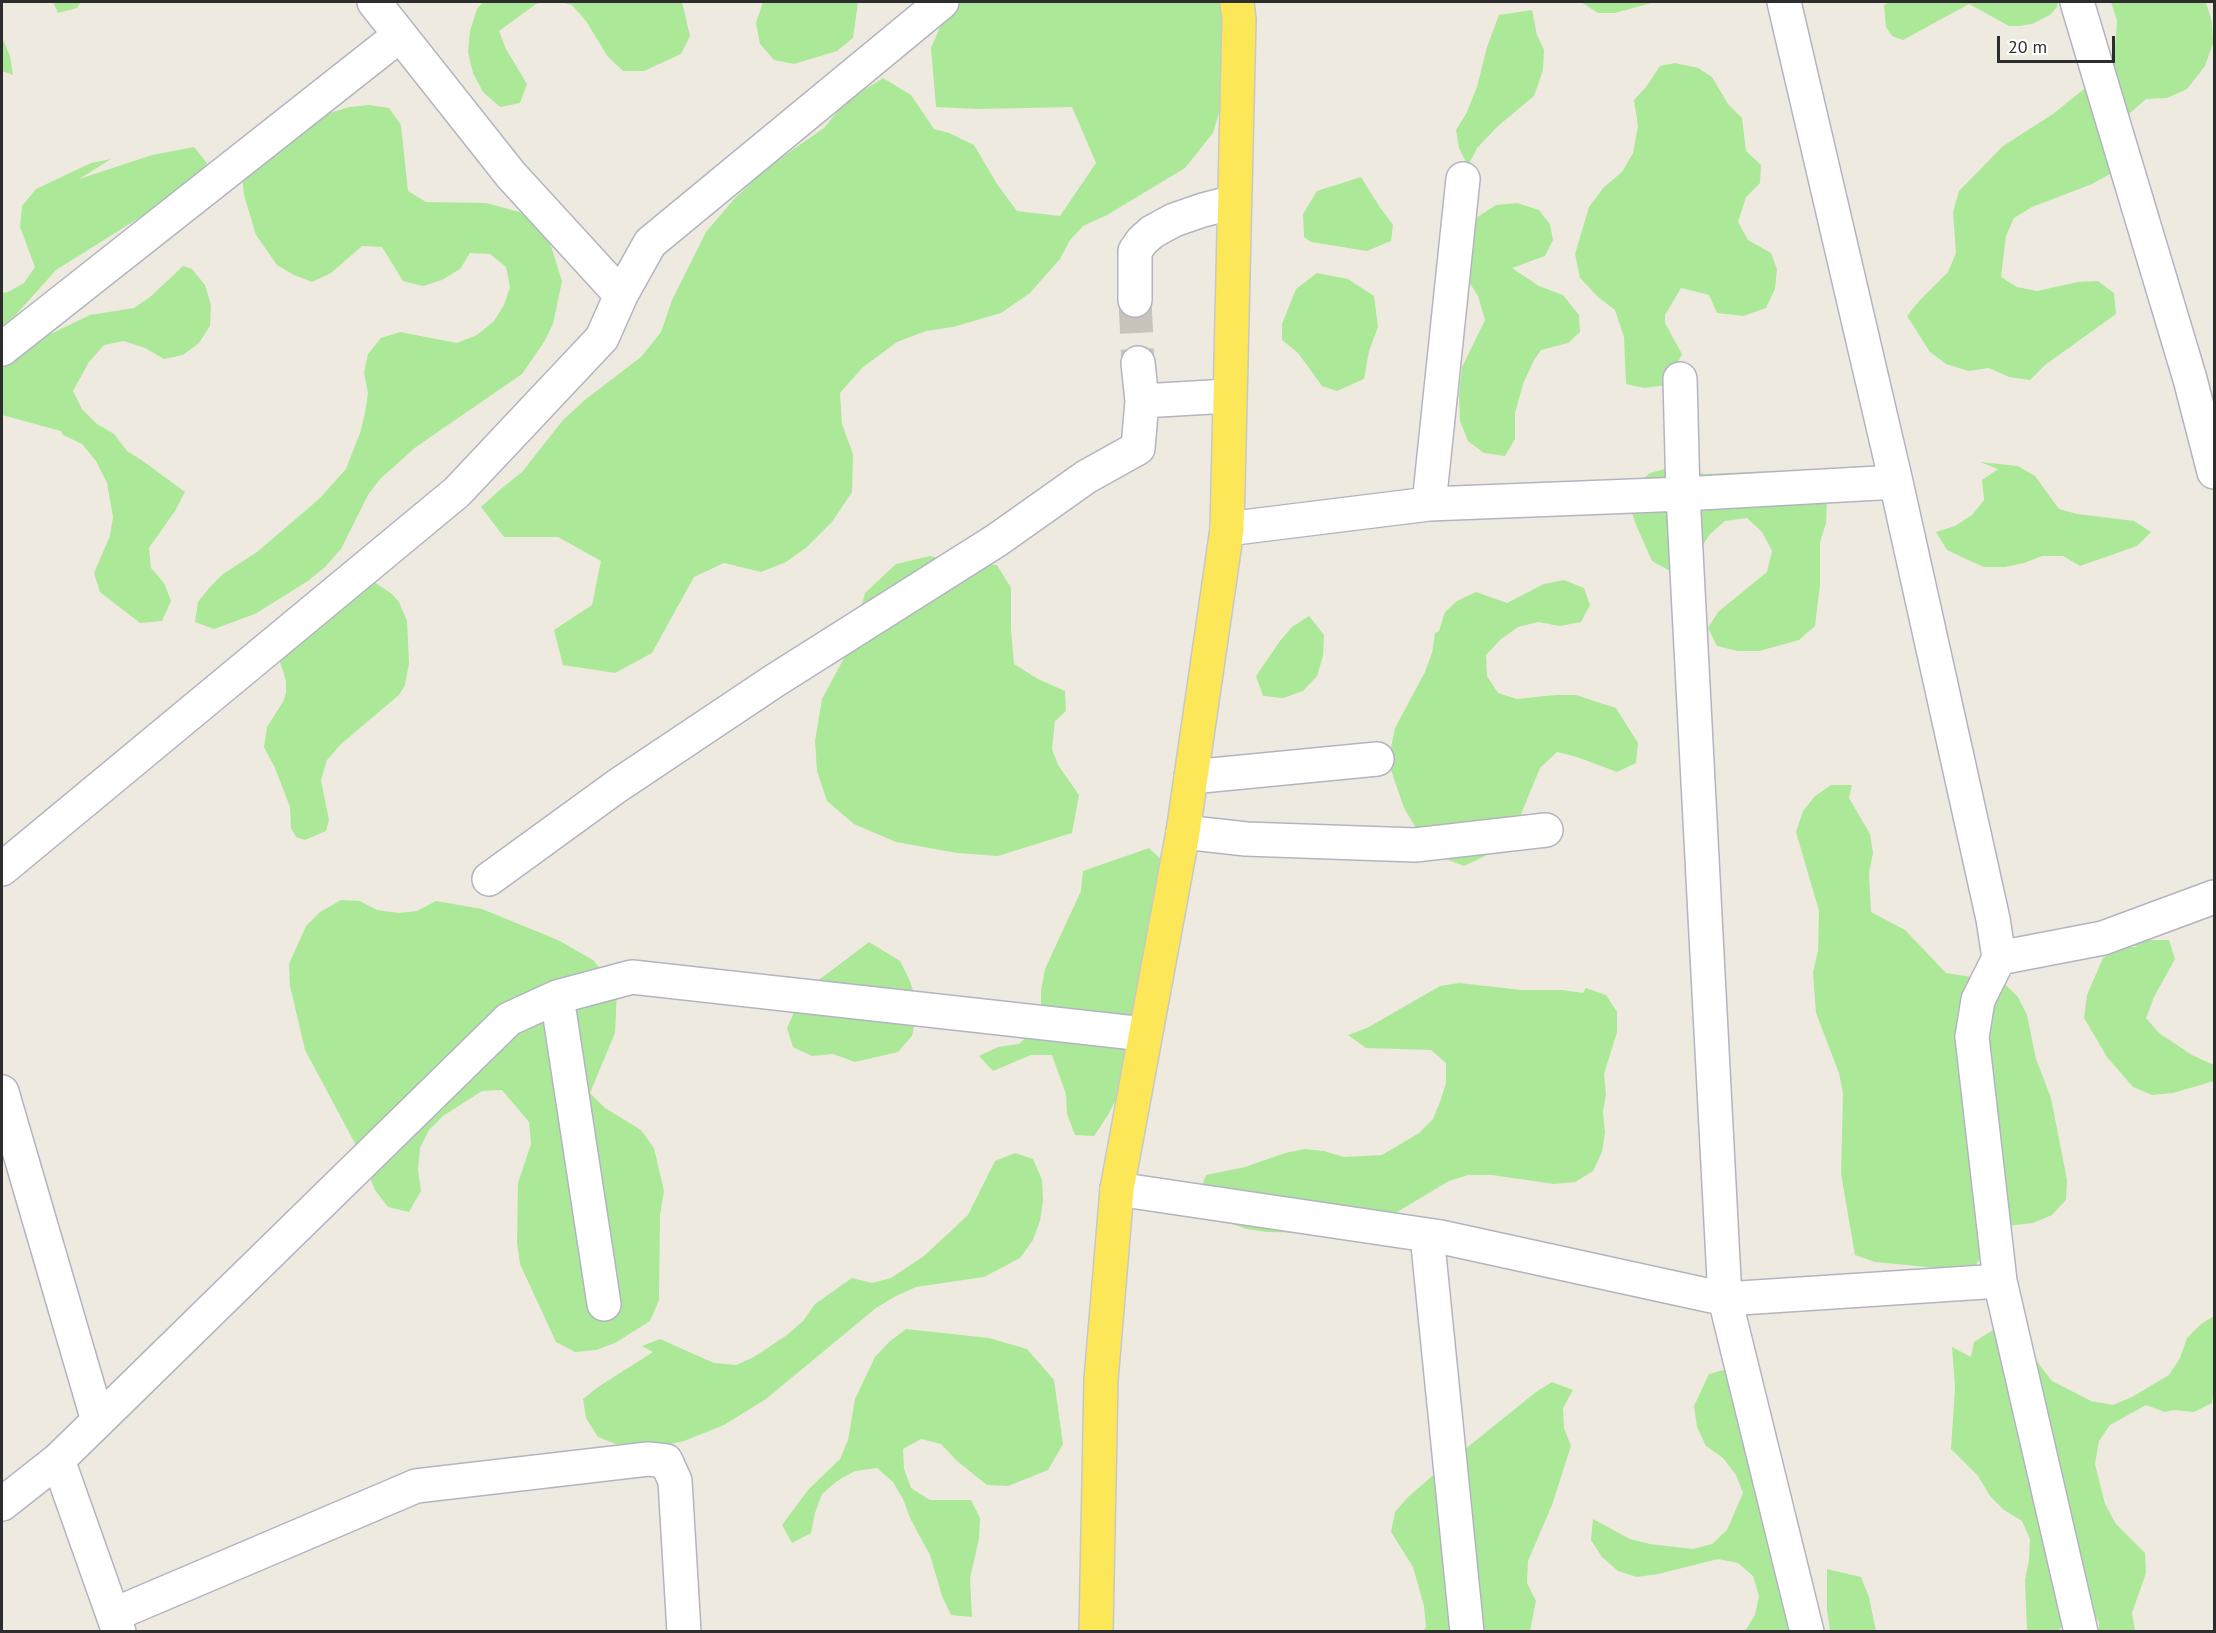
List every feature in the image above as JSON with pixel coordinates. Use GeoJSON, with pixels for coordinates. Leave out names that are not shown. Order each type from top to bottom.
{"type":"FeatureCollection","features":[{"type":"Feature","properties":{"kind":"main road"},"geometry":{"type":"LineString","coordinates":[[1096,1632],[1101,1380],[1117,1188],[1183,832],[1227,529],[1228,396],[1239,20],[1237,2]]}},
{"type":"Feature","properties":{"kind":"street"},"geometry":{"type":"LineString","coordinates":[[374,2],[511,175],[621,295]]}},
{"type":"Feature","properties":{"kind":"street"},"geometry":{"type":"LineString","coordinates":[[2,869],[457,492],[602,338],[621,295],[650,243],[942,2]]}},
{"type":"Feature","properties":{"kind":"street"},"geometry":{"type":"LineString","coordinates":[[1784,2],[1896,482],[1993,919],[1999,958],[1978,1000],[1972,1037],[2000,1281],[2081,1632]]}},
{"type":"Feature","properties":{"kind":"street"},"geometry":{"type":"LineString","coordinates":[[2077,2],[2202,375],[2214,472]]}},
{"type":"Feature","properties":{"kind":"street"},"geometry":{"type":"LineString","coordinates":[[2,349],[400,35]]}},
{"type":"Feature","properties":{"kind":"street"},"geometry":{"type":"LineString","coordinates":[[1429,504],[1463,179]]}},
{"type":"Feature","properties":{"kind":"street"},"geometry":{"type":"LineString","coordinates":[[1135,300],[1135,251],[1142,241],[1152,232],[1174,220],[1234,201]]}},
{"type":"Feature","properties":{"kind":"street"},"geometry":{"type":"LineString","coordinates":[[489,879],[617,786],[774,681],[988,546],[1086,477],[1138,448],[1142,401],[1138,363]]}},
{"type":"Feature","properties":{"kind":"street"},"geometry":{"type":"LineString","coordinates":[[1680,379],[1683,494],[1725,1299],[1807,1632]]}},
{"type":"Feature","properties":{"kind":"street"},"geometry":{"type":"LineString","coordinates":[[1142,401],[1228,396]]}},
{"type":"Feature","properties":{"kind":"street"},"geometry":{"type":"LineString","coordinates":[[1227,529],[1429,504],[1683,494],[1896,482]]}},
{"type":"Feature","properties":{"kind":"street"},"geometry":{"type":"LineString","coordinates":[[1191,777],[1377,759]]}},
{"type":"Feature","properties":{"kind":"street"},"geometry":{"type":"LineString","coordinates":[[1183,832],[1246,840],[1415,845],[1546,830]]}},
{"type":"Feature","properties":{"kind":"street"},"geometry":{"type":"LineString","coordinates":[[1999,958],[2103,938],[2212,894]]}},
{"type":"Feature","properties":{"kind":"street"},"geometry":{"type":"LineString","coordinates":[[2,1504],[58,1460],[509,1018],[557,997],[632,977],[1144,1034]]}},
{"type":"Feature","properties":{"kind":"street"},"geometry":{"type":"LineString","coordinates":[[557,997],[604,1304]]}},
{"type":"Feature","properties":{"kind":"street"},"geometry":{"type":"LineString","coordinates":[[2,1092],[98,1421]]}},
{"type":"Feature","properties":{"kind":"street"},"geometry":{"type":"LineString","coordinates":[[1117,1188],[1426,1235],[1725,1299],[2000,1281]]}},
{"type":"Feature","properties":{"kind":"street"},"geometry":{"type":"LineString","coordinates":[[1426,1235],[1467,1632]]}},
{"type":"Feature","properties":{"kind":"street"},"geometry":{"type":"LineString","coordinates":[[58,1460],[116,1623],[416,1486],[648,1459],[666,1461],[675,1481],[684,1632]]}},
{"type":"Feature","properties":{"kind":"green space"},"geometry":{"type":"Polygon","coordinates":[[[53,2],[81,2],[77,8],[58,13],[53,2]]]}},
{"type":"Feature","properties":{"kind":"green space"},"geometry":{"type":"Polygon","coordinates":[[[483,2],[545,2],[536,4],[499,31],[506,49],[527,84],[520,103],[500,107],[483,92],[473,73],[468,52],[470,31],[477,9],[483,2]]]}},
{"type":"Feature","properties":{"kind":"green space"},"geometry":{"type":"Polygon","coordinates":[[[560,2],[682,2],[690,36],[681,54],[644,71],[623,71],[608,57],[586,21],[572,5],[560,2]]]}},
{"type":"Feature","properties":{"kind":"green space"},"geometry":{"type":"Polygon","coordinates":[[[763,2],[858,2],[853,38],[837,51],[794,64],[774,60],[760,44],[756,23],[763,2]]]}},
{"type":"Feature","properties":{"kind":"green space"},"geometry":{"type":"Polygon","coordinates":[[[951,2],[1230,2],[1227,85],[1213,133],[1185,168],[1107,215],[1083,226],[1070,240],[1060,259],[1030,293],[1001,313],[953,327],[926,331],[897,342],[862,368],[840,393],[842,424],[853,454],[852,492],[832,522],[807,547],[786,562],[761,572],[724,563],[694,577],[652,653],[615,673],[563,665],[554,630],[592,605],[601,561],[558,537],[504,537],[481,507],[522,472],[563,420],[586,399],[641,357],[661,332],[672,300],[706,232],[735,198],[768,167],[824,128],[845,102],[883,78],[911,95],[934,129],[949,133],[974,145],[997,184],[1017,211],[1060,216],[1096,163],[1072,107],[979,109],[936,107],[931,48],[951,2]]]}},
{"type":"Feature","properties":{"kind":"green space"},"geometry":{"type":"Polygon","coordinates":[[[1581,2],[1655,2],[1615,13],[1598,13],[1581,2]]]}},
{"type":"Feature","properties":{"kind":"green space"},"geometry":{"type":"Polygon","coordinates":[[[1890,2],[2058,2],[2050,15],[2032,24],[2020,26],[2009,26],[1969,4],[1903,40],[1892,36],[1886,27],[1884,5],[1890,2]]]}},
{"type":"Feature","properties":{"kind":"green space"},"geometry":{"type":"Polygon","coordinates":[[[2111,2],[2206,2],[2212,22],[2213,43],[2205,66],[2187,89],[2167,98],[2146,99],[2130,113],[2119,156],[2110,174],[2092,184],[2032,207],[2014,218],[2006,236],[2001,277],[2017,287],[2037,291],[2078,282],[2098,281],[2114,293],[2116,314],[2045,365],[2030,380],[2009,377],[1989,368],[1968,371],[1946,364],[1930,352],[1907,316],[1948,272],[1956,253],[1953,212],[1959,191],[2003,146],[2053,114],[2100,76],[2114,61],[2117,21],[2111,2]]]}},
{"type":"Feature","properties":{"kind":"green space"},"geometry":{"type":"Polygon","coordinates":[[[1532,10],[1537,35],[1544,50],[1543,70],[1534,96],[1498,126],[1477,148],[1468,166],[1459,148],[1456,130],[1466,114],[1477,87],[1487,47],[1499,15],[1532,10]]]}},
{"type":"Feature","properties":{"kind":"green space"},"geometry":{"type":"Polygon","coordinates":[[[2,37],[10,56],[13,75],[2,71],[2,37]]]}},
{"type":"Feature","properties":{"kind":"green space"},"geometry":{"type":"Polygon","coordinates":[[[1675,63],[1698,68],[1712,77],[1728,104],[1742,118],[1746,151],[1761,165],[1760,183],[1746,197],[1738,222],[1748,240],[1771,253],[1777,269],[1775,289],[1766,308],[1743,316],[1717,313],[1709,295],[1681,288],[1665,315],[1665,323],[1682,354],[1667,385],[1644,388],[1626,384],[1624,337],[1615,310],[1598,297],[1580,278],[1575,254],[1589,207],[1604,187],[1622,172],[1633,153],[1638,126],[1634,100],[1660,66],[1675,63]]]}},
{"type":"Feature","properties":{"kind":"green space"},"geometry":{"type":"Polygon","coordinates":[[[369,105],[389,108],[401,125],[408,191],[426,202],[486,203],[523,213],[538,225],[550,243],[562,281],[553,324],[544,342],[522,374],[416,447],[380,479],[368,495],[341,549],[325,567],[308,581],[255,614],[214,629],[195,622],[198,602],[210,587],[223,574],[257,552],[319,499],[346,469],[365,413],[368,393],[364,373],[368,354],[381,338],[400,332],[457,343],[477,335],[494,321],[504,305],[510,287],[506,267],[490,254],[470,253],[460,269],[442,280],[423,286],[403,281],[382,247],[362,246],[331,273],[312,282],[277,265],[256,235],[244,195],[242,173],[308,119],[350,107],[369,105]]]}},
{"type":"Feature","properties":{"kind":"green space"},"geometry":{"type":"Polygon","coordinates":[[[194,147],[207,163],[198,181],[56,270],[13,318],[2,336],[2,293],[24,283],[35,267],[20,227],[22,206],[36,189],[91,163],[111,159],[79,179],[152,155],[194,147]]]}},
{"type":"Feature","properties":{"kind":"green space"},"geometry":{"type":"Polygon","coordinates":[[[1361,177],[1393,225],[1391,241],[1367,251],[1311,242],[1304,237],[1303,214],[1317,191],[1361,177]]]}},
{"type":"Feature","properties":{"kind":"green space"},"geometry":{"type":"Polygon","coordinates":[[[1517,203],[1539,210],[1550,224],[1553,240],[1545,256],[1512,268],[1539,286],[1563,295],[1579,315],[1580,332],[1568,343],[1541,350],[1534,360],[1523,384],[1515,413],[1515,439],[1505,456],[1484,453],[1468,441],[1460,421],[1459,394],[1462,367],[1485,320],[1478,296],[1467,279],[1468,247],[1476,218],[1496,205],[1517,203]]]}},
{"type":"Feature","properties":{"kind":"green space"},"geometry":{"type":"Polygon","coordinates":[[[183,266],[192,269],[205,285],[211,305],[210,326],[199,343],[183,355],[164,359],[145,348],[124,341],[104,345],[89,362],[73,391],[82,409],[97,424],[114,434],[127,451],[185,492],[175,511],[149,548],[151,568],[164,583],[171,601],[162,621],[140,623],[100,592],[94,573],[110,536],[113,517],[107,483],[96,461],[82,444],[63,435],[61,431],[2,415],[2,368],[36,341],[90,315],[134,308],[150,297],[183,266]]]}},
{"type":"Feature","properties":{"kind":"green space"},"geometry":{"type":"Polygon","coordinates":[[[1317,273],[1348,279],[1374,296],[1378,327],[1369,351],[1364,379],[1337,391],[1322,386],[1298,353],[1282,340],[1282,324],[1296,289],[1317,273]]]}},
{"type":"Feature","properties":{"kind":"green space"},"geometry":{"type":"Polygon","coordinates":[[[1980,462],[2018,466],[2035,476],[2059,509],[2077,514],[2134,521],[2151,532],[2137,546],[2080,566],[2063,556],[2042,556],[2005,567],[1984,567],[1947,550],[1936,532],[1955,526],[1972,515],[1984,500],[1982,480],[1998,469],[1980,462]]]}},
{"type":"Feature","properties":{"kind":"green space"},"geometry":{"type":"Polygon","coordinates":[[[1668,468],[1706,474],[1770,471],[1812,488],[1827,503],[1826,523],[1820,542],[1820,585],[1815,626],[1799,640],[1759,651],[1738,651],[1717,646],[1708,628],[1718,612],[1767,572],[1772,551],[1762,532],[1747,518],[1725,521],[1710,534],[1691,563],[1670,571],[1652,561],[1631,510],[1630,489],[1650,473],[1668,468]]]}},
{"type":"Feature","properties":{"kind":"green space"},"geometry":{"type":"Polygon","coordinates":[[[930,556],[962,563],[997,565],[1011,588],[1014,664],[1038,679],[1065,691],[1066,711],[1055,721],[1052,749],[1058,765],[1079,795],[1072,833],[998,856],[957,853],[896,842],[854,824],[827,801],[817,771],[815,741],[822,699],[852,643],[865,593],[896,564],[930,556]]]}},
{"type":"Feature","properties":{"kind":"green space"},"geometry":{"type":"Polygon","coordinates":[[[1564,580],[1584,588],[1590,605],[1581,622],[1560,626],[1538,622],[1518,627],[1501,639],[1486,655],[1487,676],[1498,693],[1517,699],[1576,695],[1616,708],[1638,743],[1636,763],[1617,772],[1557,752],[1540,768],[1515,829],[1502,848],[1464,866],[1443,858],[1426,845],[1404,808],[1391,770],[1391,747],[1395,728],[1425,672],[1432,653],[1435,633],[1439,631],[1445,612],[1457,601],[1476,592],[1507,603],[1544,584],[1564,580]]]}},
{"type":"Feature","properties":{"kind":"green space"},"geometry":{"type":"Polygon","coordinates":[[[364,581],[374,582],[392,594],[399,602],[407,621],[409,663],[405,685],[399,695],[341,744],[327,760],[321,780],[329,820],[326,831],[305,840],[296,837],[291,828],[290,807],[264,747],[267,727],[286,693],[286,681],[280,662],[283,631],[364,581]]]}},
{"type":"Feature","properties":{"kind":"green space"},"geometry":{"type":"Polygon","coordinates":[[[1309,616],[1324,635],[1323,656],[1317,676],[1303,691],[1283,698],[1263,696],[1256,676],[1292,627],[1309,616]]]}},
{"type":"Feature","properties":{"kind":"green space"},"geometry":{"type":"Polygon","coordinates":[[[1831,785],[1852,785],[1849,798],[1870,834],[1873,853],[1869,873],[1871,912],[1905,930],[1946,973],[2003,982],[2018,997],[2027,1015],[2036,1059],[2051,1098],[2067,1180],[2066,1200],[2052,1215],[2033,1223],[1990,1228],[1986,1247],[1976,1265],[1957,1270],[1875,1262],[1855,1255],[1841,1174],[1843,1093],[1839,1073],[1816,1013],[1813,972],[1818,951],[1819,911],[1796,832],[1803,811],[1815,796],[1831,785]]]}},
{"type":"Feature","properties":{"kind":"green space"},"geometry":{"type":"Polygon","coordinates":[[[1149,848],[1165,863],[1118,1095],[1094,1136],[1075,1135],[1067,1114],[1066,1094],[1052,1055],[1031,1055],[993,1071],[979,1056],[998,1047],[1019,1044],[1033,1030],[1041,1009],[1041,990],[1045,969],[1081,891],[1083,871],[1149,848]]]}},
{"type":"Feature","properties":{"kind":"green space"},"geometry":{"type":"Polygon","coordinates":[[[341,900],[360,901],[377,910],[398,913],[417,911],[436,901],[482,909],[558,940],[593,960],[606,975],[617,992],[615,1033],[590,1093],[605,1108],[641,1130],[654,1148],[664,1191],[660,1215],[659,1300],[650,1321],[615,1343],[596,1350],[575,1352],[556,1342],[520,1264],[517,1243],[518,1183],[531,1144],[529,1122],[502,1090],[482,1091],[443,1116],[429,1130],[420,1148],[418,1170],[421,1191],[409,1212],[388,1207],[375,1190],[359,1151],[305,1050],[290,986],[289,964],[306,926],[320,912],[341,900]]]}},
{"type":"Feature","properties":{"kind":"green space"},"geometry":{"type":"Polygon","coordinates":[[[2149,940],[2169,940],[2175,959],[2154,997],[2146,1018],[2159,1033],[2192,1055],[2214,1065],[2214,1081],[2173,1093],[2152,1095],[2133,1087],[2107,1057],[2084,1018],[2087,995],[2103,958],[2119,947],[2138,947],[2130,944],[2149,940]]]}},
{"type":"Feature","properties":{"kind":"green space"},"geometry":{"type":"Polygon","coordinates":[[[869,942],[900,961],[909,979],[916,998],[916,1017],[912,1036],[898,1052],[855,1062],[833,1054],[812,1056],[793,1047],[787,1028],[803,992],[869,942]]]}},
{"type":"Feature","properties":{"kind":"green space"},"geometry":{"type":"Polygon","coordinates":[[[1459,983],[1521,990],[1563,990],[1583,993],[1586,988],[1606,995],[1617,1012],[1617,1032],[1604,1074],[1605,1133],[1602,1152],[1593,1171],[1575,1182],[1554,1184],[1492,1175],[1468,1175],[1449,1181],[1392,1215],[1308,1233],[1246,1229],[1227,1222],[1211,1210],[1199,1194],[1206,1175],[1245,1167],[1285,1153],[1305,1149],[1324,1151],[1344,1157],[1382,1155],[1419,1133],[1433,1119],[1440,1102],[1446,1083],[1446,1063],[1431,1050],[1366,1048],[1348,1035],[1367,1028],[1440,986],[1459,983]]]}},
{"type":"Feature","properties":{"kind":"green space"},"geometry":{"type":"Polygon","coordinates":[[[1015,1153],[1033,1159],[1042,1180],[1043,1200],[1040,1221],[1033,1240],[1020,1258],[984,1277],[916,1287],[896,1296],[876,1308],[766,1399],[724,1425],[684,1441],[661,1446],[639,1448],[616,1444],[598,1437],[586,1418],[583,1399],[653,1352],[642,1346],[660,1339],[714,1363],[736,1365],[754,1357],[787,1335],[803,1321],[815,1304],[852,1278],[872,1283],[891,1278],[924,1256],[968,1215],[995,1161],[1015,1153]]]}},
{"type":"Feature","properties":{"kind":"green space"},"geometry":{"type":"Polygon","coordinates":[[[2214,1316],[2212,1403],[2194,1412],[2174,1410],[2165,1412],[2146,1405],[2110,1425],[2099,1441],[2095,1464],[2105,1504],[2116,1524],[2145,1553],[2146,1573],[2132,1613],[2135,1631],[2099,1631],[2099,1622],[2088,1606],[2071,1614],[2058,1631],[2027,1631],[2025,1580],[2030,1539],[2022,1521],[2004,1510],[1990,1496],[1978,1476],[1951,1449],[1955,1387],[1952,1347],[1971,1357],[1974,1342],[1993,1330],[2015,1333],[2052,1381],[2091,1401],[2113,1405],[2132,1397],[2169,1375],[2180,1358],[2187,1338],[2201,1324],[2214,1316]]]}},
{"type":"Feature","properties":{"kind":"green space"},"geometry":{"type":"Polygon","coordinates":[[[906,1329],[989,1338],[1027,1349],[1054,1380],[1063,1444],[1048,1470],[1008,1486],[987,1485],[957,1461],[941,1444],[921,1439],[903,1449],[904,1469],[911,1488],[930,1500],[971,1500],[980,1518],[979,1539],[970,1578],[972,1617],[951,1615],[942,1596],[930,1555],[911,1520],[903,1499],[893,1482],[877,1468],[855,1471],[837,1481],[822,1494],[811,1533],[792,1543],[782,1525],[808,1490],[840,1459],[848,1440],[855,1399],[875,1357],[906,1329]]]}},
{"type":"Feature","properties":{"kind":"green space"},"geometry":{"type":"Polygon","coordinates":[[[1731,1368],[1780,1569],[1788,1631],[1745,1631],[1755,1615],[1759,1596],[1753,1576],[1738,1563],[1718,1559],[1637,1577],[1618,1571],[1602,1557],[1591,1540],[1593,1519],[1630,1539],[1650,1544],[1693,1549],[1712,1544],[1727,1530],[1743,1493],[1736,1475],[1723,1458],[1706,1446],[1697,1427],[1694,1406],[1709,1374],[1731,1368]]]}},
{"type":"Feature","properties":{"kind":"green space"},"geometry":{"type":"Polygon","coordinates":[[[1552,1382],[1573,1390],[1563,1408],[1564,1428],[1571,1446],[1552,1505],[1528,1561],[1527,1583],[1536,1601],[1530,1631],[1423,1631],[1426,1627],[1424,1606],[1413,1567],[1391,1532],[1395,1512],[1408,1497],[1438,1471],[1536,1392],[1552,1382]]]}},
{"type":"Feature","properties":{"kind":"green space"},"geometry":{"type":"Polygon","coordinates":[[[1827,1569],[1861,1577],[1869,1597],[1876,1631],[1830,1631],[1827,1610],[1827,1569]]]}},
{"type":"Feature","properties":{"kind":"tunnel"},"geometry":{"type":"LineString","coordinates":[[1135,300],[1138,363]]}}]}
